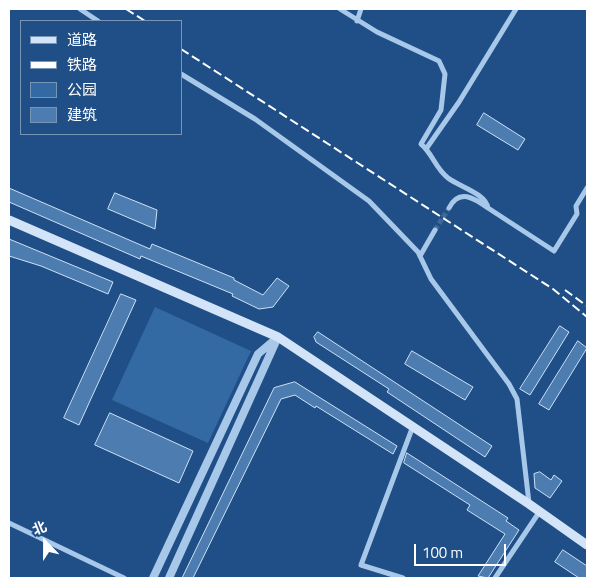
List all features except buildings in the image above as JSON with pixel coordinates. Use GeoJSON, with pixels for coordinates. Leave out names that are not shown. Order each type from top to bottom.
{"type":"FeatureCollection","features":[{"type":"Feature","properties":{"kind":"main road"},"geometry":{"type":"LineString","coordinates":[[9,220],[278,337],[540,511],[587,545]]}},
{"type":"Feature","properties":{"kind":"street"},"geometry":{"type":"LineString","coordinates":[[80,9],[96,20]]}},
{"type":"Feature","properties":{"kind":"street"},"geometry":{"type":"LineString","coordinates":[[340,9],[377,32],[439,61],[445,74],[441,110],[421,144],[431,153],[436,166],[446,176],[466,189],[477,193],[487,202],[488,208]]}},
{"type":"Feature","properties":{"kind":"street"},"geometry":{"type":"LineString","coordinates":[[357,21],[360,9]]}},
{"type":"Feature","properties":{"kind":"street"},"geometry":{"type":"LineString","coordinates":[[426,149],[460,102],[516,9]]}},
{"type":"Feature","properties":{"kind":"street"},"geometry":{"type":"LineString","coordinates":[[182,75],[255,119],[369,201],[405,237],[420,256],[431,280],[509,384],[517,399],[529,504]]}},
{"type":"Feature","properties":{"kind":"street"},"geometry":{"type":"LineString","coordinates":[[449,208],[456,199],[466,196],[472,197],[554,251],[577,214],[576,206],[587,188]]}},
{"type":"Feature","properties":{"kind":"street"},"geometry":{"type":"LineString","coordinates":[[420,256],[435,230]]}},
{"type":"Feature","properties":{"kind":"street"},"geometry":{"type":"LineString","coordinates":[[153,578],[258,354],[278,337]]}},
{"type":"Feature","properties":{"kind":"street"},"geometry":{"type":"LineString","coordinates":[[169,578],[278,337]]}},
{"type":"Feature","properties":{"kind":"street"},"geometry":{"type":"LineString","coordinates":[[403,578],[361,565],[413,426]]}},
{"type":"Feature","properties":{"kind":"street"},"geometry":{"type":"LineString","coordinates":[[495,578],[540,511]]}},
{"type":"Feature","properties":{"kind":"street"},"geometry":{"type":"LineString","coordinates":[[9,522],[124,578]]}},
{"type":"Feature","properties":{"kind":"green space"},"geometry":{"type":"Polygon","coordinates":[[[155,307],[251,351],[208,443],[112,400],[155,307]]]}},
{"type":"Feature","properties":{"kind":"tunnel"},"geometry":{"type":"LineString","coordinates":[[435,230],[449,208]]}},
{"type":"Feature","properties":{"kind":"railway"},"geometry":{"type":"LineString","coordinates":[[126,9],[143,20]]}},
{"type":"Feature","properties":{"kind":"railway"},"geometry":{"type":"LineString","coordinates":[[182,50],[553,289],[587,317]]}},
{"type":"Feature","properties":{"kind":"railway"},"geometry":{"type":"LineString","coordinates":[[565,290],[587,306]]}}]}
